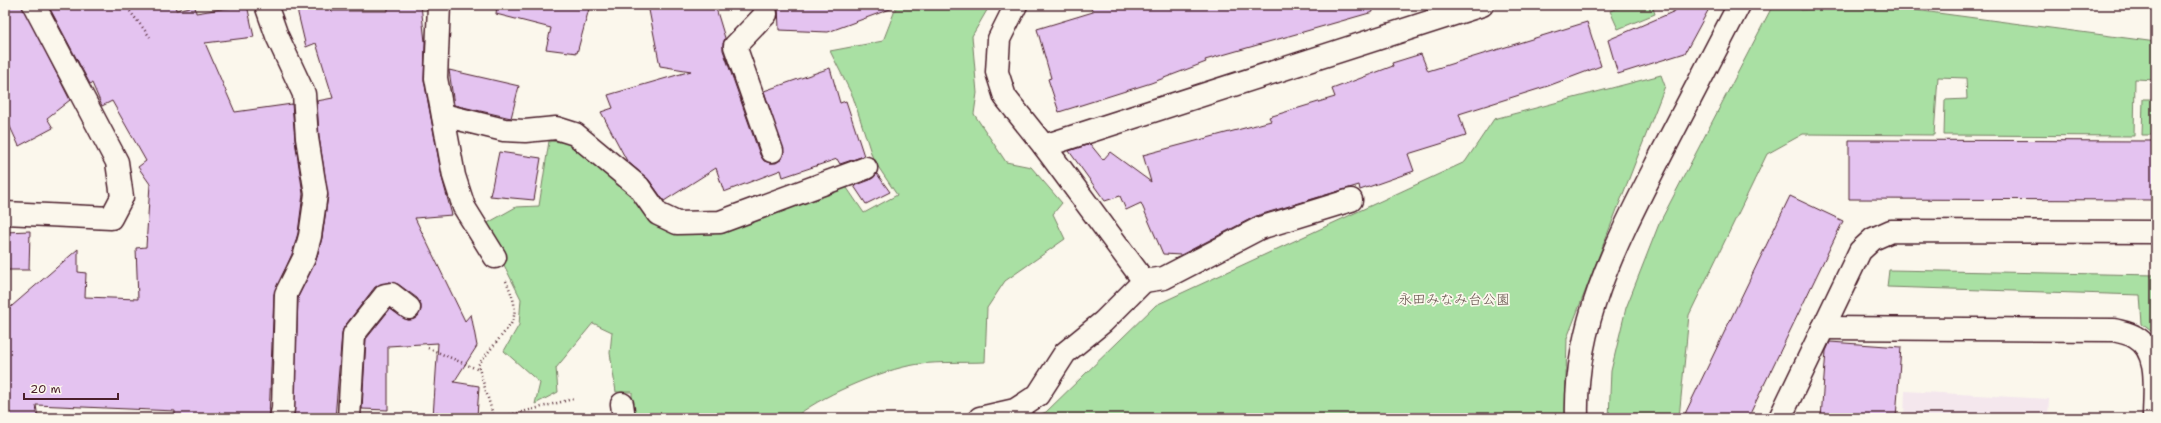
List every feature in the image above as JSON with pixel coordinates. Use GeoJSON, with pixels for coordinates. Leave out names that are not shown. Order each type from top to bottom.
{"type":"FeatureCollection","features":[{"type":"Feature","properties":{"kind":"street"},"geometry":{"type":"LineString","coordinates":[[5,213],[111,218],[122,197],[117,162],[34,5]]}},
{"type":"Feature","properties":{"kind":"street"},"geometry":{"type":"LineString","coordinates":[[266,5],[277,36],[304,94],[307,138],[316,194],[310,236],[304,258],[286,294],[283,408],[281,418]]}},
{"type":"Feature","properties":{"kind":"street"},"geometry":{"type":"LineString","coordinates":[[439,5],[436,78],[454,176],[464,207],[495,257]]}},
{"type":"Feature","properties":{"kind":"street"},"geometry":{"type":"LineString","coordinates":[[764,5],[766,14],[735,46],[772,151]]}},
{"type":"Feature","properties":{"kind":"street"},"geometry":{"type":"LineString","coordinates":[[1016,5],[999,39],[998,72],[1005,97],[1044,146],[1144,281]]}},
{"type":"Feature","properties":{"kind":"street"},"geometry":{"type":"LineString","coordinates":[[1044,146],[1482,5]]}},
{"type":"Feature","properties":{"kind":"street"},"geometry":{"type":"LineString","coordinates":[[1577,418],[1579,375],[1586,327],[1602,277],[1635,207],[1738,5]]}},
{"type":"Feature","properties":{"kind":"street"},"geometry":{"type":"LineString","coordinates":[[443,116],[504,130],[525,131],[556,128],[574,134],[639,187],[658,214],[676,223],[720,222],[866,168]]}},
{"type":"Feature","properties":{"kind":"street"},"geometry":{"type":"LineString","coordinates":[[980,418],[1015,410],[1038,396],[1065,353],[1103,322],[1144,281],[1164,278],[1260,228],[1351,200]]}},
{"type":"Feature","properties":{"kind":"street"},"geometry":{"type":"LineString","coordinates":[[1780,418],[1860,250],[1873,239],[1891,231],[2156,232]]}},
{"type":"Feature","properties":{"kind":"street"},"geometry":{"type":"LineString","coordinates":[[349,418],[354,334],[385,295],[391,294],[409,308]]}},
{"type":"Feature","properties":{"kind":"street"},"geometry":{"type":"LineString","coordinates":[[1823,328],[2114,330],[2135,337],[2149,349],[2154,369],[2154,418]]}},
{"type":"Feature","properties":{"kind":"path"},"geometry":{"type":"LineString","coordinates":[[126,5],[150,37]]}},
{"type":"Feature","properties":{"kind":"path"},"geometry":{"type":"LineString","coordinates":[[494,418],[478,365],[511,324],[515,316],[513,297],[495,257]]}},
{"type":"Feature","properties":{"kind":"path"},"geometry":{"type":"LineString","coordinates":[[428,348],[480,370]]}},
{"type":"Feature","properties":{"kind":"path"},"geometry":{"type":"LineString","coordinates":[[498,418],[573,399]]}},
{"type":"Feature","properties":{"kind":"shaded area"},"geometry":{"type":"Polygon","coordinates":[[[1905,391],[2049,399],[2048,418],[1904,418],[1905,391]]]}},
{"type":"Feature","properties":{"kind":"green space"},"geometry":{"type":"Polygon","coordinates":[[[897,5],[990,5],[972,36],[977,93],[974,114],[1006,162],[1031,167],[1062,203],[1053,214],[1065,239],[1005,281],[987,308],[985,362],[926,363],[895,369],[864,380],[832,394],[794,418],[632,418],[632,392],[616,392],[610,353],[612,332],[593,323],[556,368],[558,392],[535,404],[540,383],[504,351],[519,325],[521,299],[484,225],[516,207],[539,206],[549,141],[575,143],[633,191],[671,232],[845,185],[864,213],[897,195],[873,159],[853,97],[830,51],[883,41],[897,5]]]}},
{"type":"Feature","properties":{"kind":"green space"},"geometry":{"type":"Polygon","coordinates":[[[1626,5],[1652,5],[1655,14],[1618,29],[1610,11],[1626,5]]]}},
{"type":"Feature","properties":{"kind":"green space"},"geometry":{"type":"Polygon","coordinates":[[[1773,5],[1797,5],[1801,10],[1877,5],[2156,42],[2156,80],[2135,79],[2134,136],[1944,135],[1945,100],[1967,99],[1966,78],[1938,77],[1934,135],[1803,134],[1767,154],[1689,315],[1679,418],[1609,418],[1611,371],[1626,308],[1659,224],[1773,5]]]}},
{"type":"Feature","properties":{"kind":"green space","name":"永田みなみ台公園"},"geometry":{"type":"Polygon","coordinates":[[[1661,75],[1665,86],[1567,338],[1565,418],[1031,418],[1046,412],[1156,305],[1465,162],[1494,119],[1661,75]]]}},
{"type":"Feature","properties":{"kind":"green space"},"geometry":{"type":"Polygon","coordinates":[[[2143,99],[2156,99],[2156,135],[2142,135],[2143,99]]]}},
{"type":"Feature","properties":{"kind":"green space"},"geometry":{"type":"Polygon","coordinates":[[[1889,270],[2156,275],[2156,335],[2142,324],[2140,295],[1887,287],[1889,270]]]}},
{"type":"Feature","properties":{"kind":"building"},"geometry":{"type":"Polygon","coordinates":[[[5,5],[22,5],[70,100],[47,118],[53,128],[19,146],[5,116],[5,5]]]}},
{"type":"Feature","properties":{"kind":"building"},"geometry":{"type":"Polygon","coordinates":[[[48,5],[175,5],[176,10],[195,6],[196,13],[247,5],[254,37],[205,43],[235,112],[292,104],[295,140],[303,194],[298,233],[292,254],[274,294],[269,418],[175,418],[175,411],[36,405],[38,418],[5,418],[5,312],[78,249],[78,272],[86,273],[85,297],[138,299],[136,248],[146,247],[150,184],[138,167],[146,161],[112,101],[102,106],[92,83],[90,84],[48,5]]]}},
{"type":"Feature","properties":{"kind":"building"},"geometry":{"type":"Polygon","coordinates":[[[296,5],[331,5],[332,11],[388,11],[388,5],[421,5],[425,42],[424,80],[442,178],[452,215],[415,218],[465,321],[471,314],[477,346],[454,382],[479,386],[477,417],[436,412],[433,417],[438,343],[388,346],[388,410],[362,409],[366,339],[390,309],[408,320],[414,319],[421,310],[421,304],[417,298],[398,284],[389,282],[375,287],[344,327],[342,333],[335,418],[294,418],[298,297],[316,261],[322,238],[328,196],[319,137],[317,101],[333,98],[316,43],[306,47],[296,5]]]}},
{"type":"Feature","properties":{"kind":"building"},"geometry":{"type":"Polygon","coordinates":[[[497,5],[590,5],[577,53],[546,49],[551,28],[496,14],[497,5]]]}},
{"type":"Feature","properties":{"kind":"building"},"geometry":{"type":"Polygon","coordinates":[[[648,5],[715,5],[725,38],[723,50],[760,155],[764,161],[776,163],[782,159],[784,153],[764,91],[830,68],[840,103],[846,101],[864,156],[840,164],[837,159],[783,177],[781,170],[724,192],[716,168],[664,201],[649,180],[627,161],[601,112],[613,108],[608,95],[691,71],[660,66],[648,5]]]}},
{"type":"Feature","properties":{"kind":"building"},"geometry":{"type":"Polygon","coordinates":[[[778,5],[892,5],[893,8],[828,32],[779,30],[778,5]]]}},
{"type":"Feature","properties":{"kind":"building"},"geometry":{"type":"Polygon","coordinates":[[[1090,5],[1372,5],[1373,12],[1205,60],[1206,62],[1151,83],[1059,112],[1048,79],[1051,78],[1037,29],[1093,12],[1090,5]]]}},
{"type":"Feature","properties":{"kind":"building"},"geometry":{"type":"Polygon","coordinates":[[[1678,5],[1711,5],[1685,53],[1618,74],[1608,40],[1675,11],[1678,5]]]}},
{"type":"Feature","properties":{"kind":"building"},"geometry":{"type":"Polygon","coordinates":[[[1587,22],[1601,66],[1548,86],[1459,114],[1466,136],[1408,154],[1414,171],[1360,190],[1359,185],[1256,216],[1181,255],[1163,254],[1141,203],[1126,210],[1120,196],[1105,201],[1069,151],[1090,144],[1103,160],[1110,152],[1151,182],[1143,155],[1271,121],[1269,117],[1335,97],[1332,89],[1393,66],[1392,63],[1421,54],[1428,71],[1587,22]]]}},
{"type":"Feature","properties":{"kind":"building"},"geometry":{"type":"Polygon","coordinates":[[[449,70],[519,86],[511,118],[454,105],[449,70]]]}},
{"type":"Feature","properties":{"kind":"building"},"geometry":{"type":"Polygon","coordinates":[[[1849,140],[2156,141],[2156,200],[1849,199],[1849,140]]]}},
{"type":"Feature","properties":{"kind":"building"},"geometry":{"type":"Polygon","coordinates":[[[499,152],[541,158],[534,200],[490,196],[499,152]]]}},
{"type":"Feature","properties":{"kind":"building"},"geometry":{"type":"Polygon","coordinates":[[[877,174],[890,192],[866,204],[854,186],[870,180],[877,174]]]}},
{"type":"Feature","properties":{"kind":"building"},"geometry":{"type":"Polygon","coordinates":[[[1790,196],[1843,221],[1748,418],[1683,418],[1790,196]]]}},
{"type":"Feature","properties":{"kind":"building"},"geometry":{"type":"Polygon","coordinates":[[[30,231],[29,270],[5,270],[5,232],[30,231]]]}},
{"type":"Feature","properties":{"kind":"building"},"geometry":{"type":"Polygon","coordinates":[[[1830,342],[1901,347],[1896,418],[1821,418],[1826,351],[1830,342]]]}}]}
